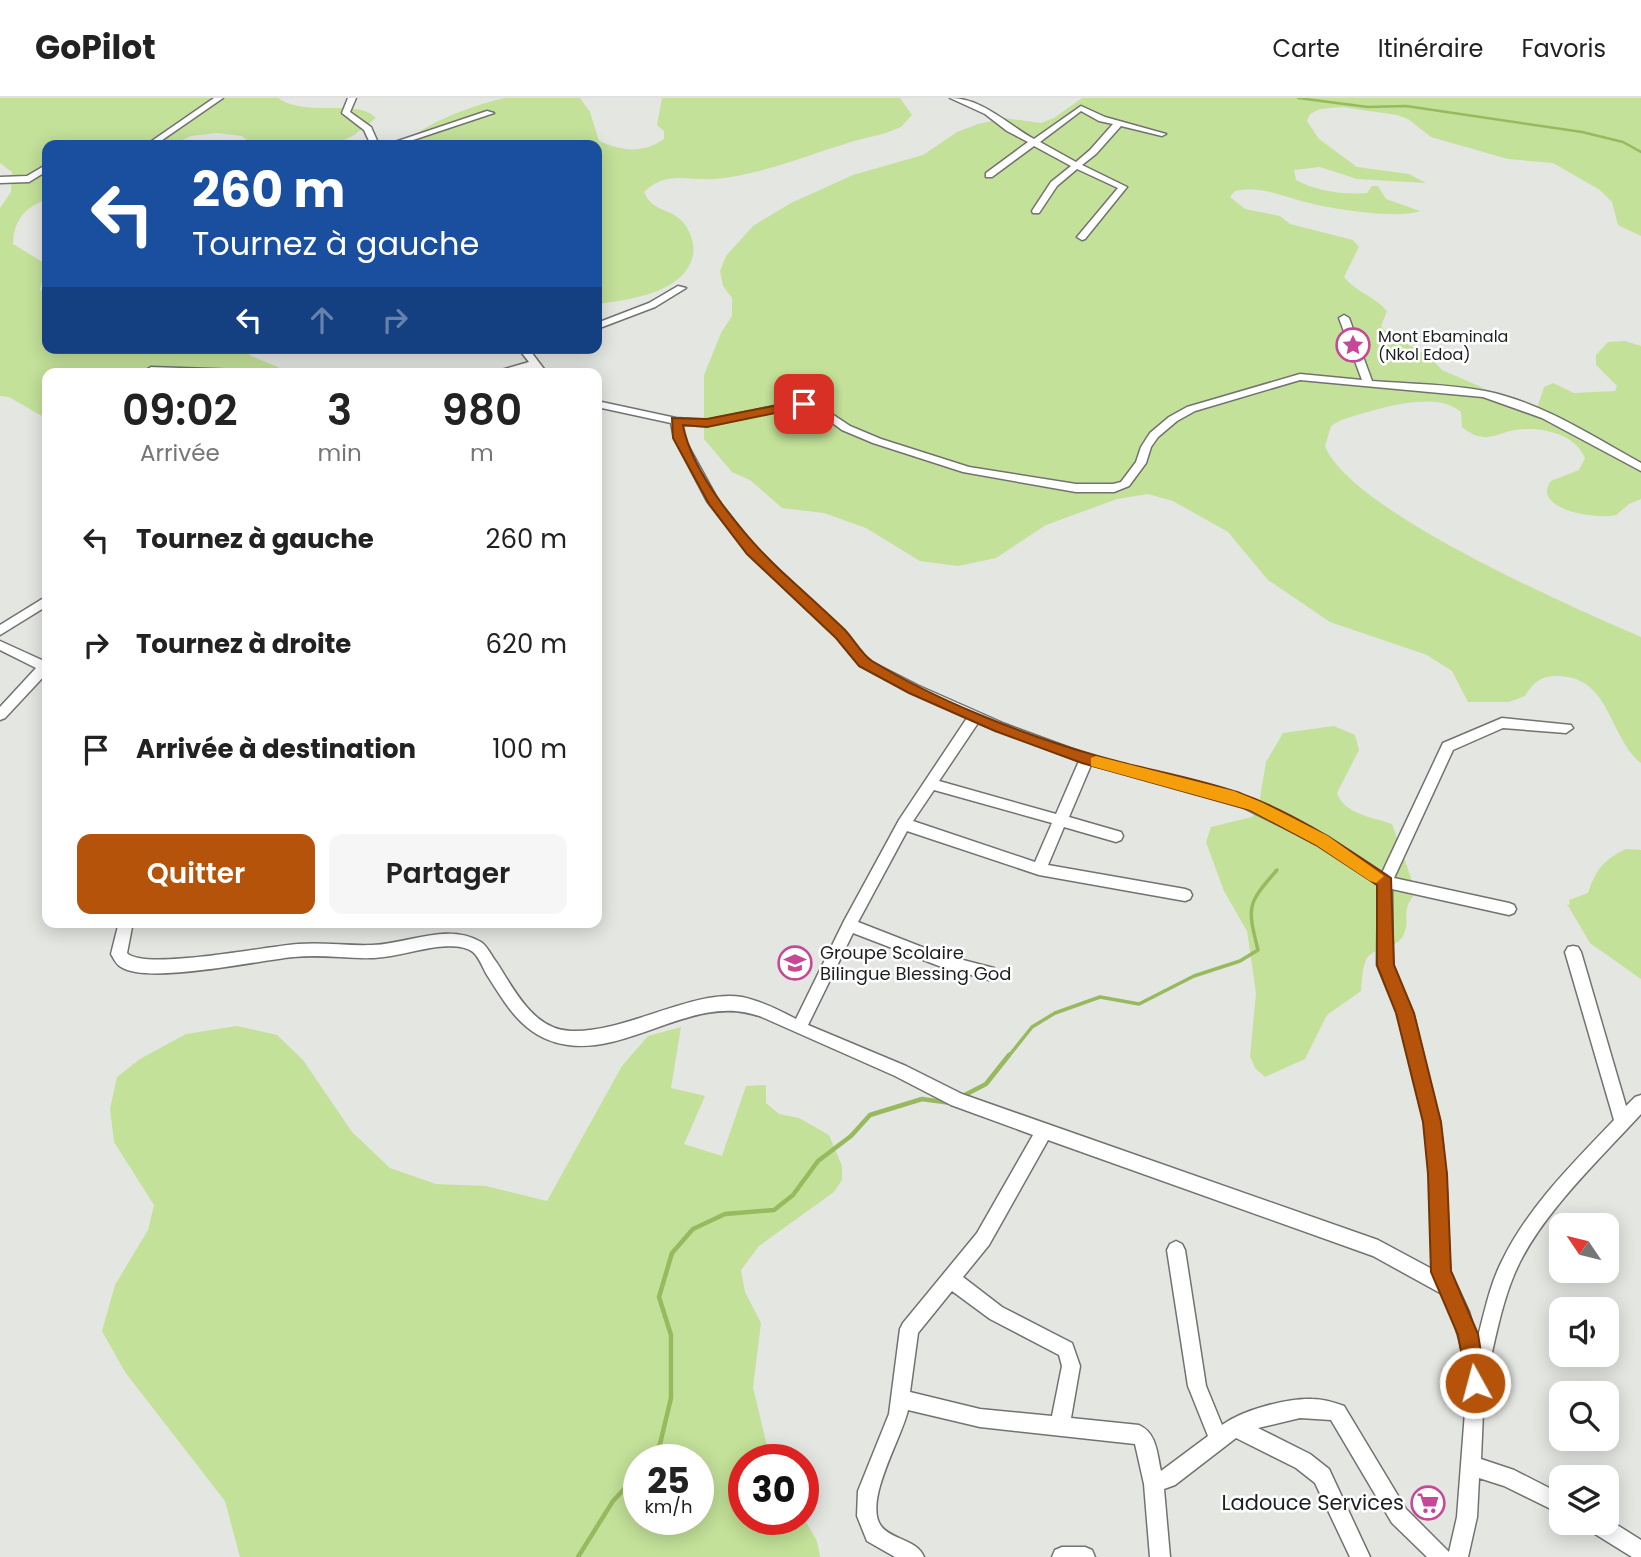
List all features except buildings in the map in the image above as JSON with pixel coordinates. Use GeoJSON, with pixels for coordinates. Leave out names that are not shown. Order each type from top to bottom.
{"type":"FeatureCollection","features":[{"type":"Feature","properties":{"kind":"street"},"geometry":{"type":"LineString","coordinates":[[157,140],[219,98]]}},
{"type":"Feature","properties":{"kind":"street"},"geometry":{"type":"LineString","coordinates":[[352,98],[346,113],[368,129],[373,140]]}},
{"type":"Feature","properties":{"kind":"street"},"geometry":{"type":"LineString","coordinates":[[954,98],[988,112],[1075,165],[1123,187],[1082,237]]}},
{"type":"Feature","properties":{"kind":"street"},"geometry":{"type":"LineString","coordinates":[[989,175],[1081,108],[1118,124],[1162,134]]}},
{"type":"Feature","properties":{"kind":"street"},"geometry":{"type":"LineString","coordinates":[[406,140],[490,113]]}},
{"type":"Feature","properties":{"kind":"street"},"geometry":{"type":"LineString","coordinates":[[1036,211],[1054,184],[1093,152],[1118,124]]}},
{"type":"Feature","properties":{"kind":"street"},"geometry":{"type":"LineString","coordinates":[[0,180],[29,179],[42,171]]}},
{"type":"Feature","properties":{"kind":"street"},"geometry":{"type":"LineString","coordinates":[[602,324],[652,305],[681,288]]}},
{"type":"Feature","properties":{"kind":"street"},"geometry":{"type":"LineString","coordinates":[[1344,318],[1368,383]]}},
{"type":"Feature","properties":{"kind":"street"},"geometry":{"type":"LineString","coordinates":[[602,405],[676,421],[707,423],[804,404],[814,405],[846,428],[877,441],[967,470],[1062,486],[1114,488],[1125,484],[1141,463],[1146,447],[1154,435],[1173,419],[1191,409],[1300,377],[1484,394],[1506,399],[1562,422],[1641,468]]}},
{"type":"Feature","properties":{"kind":"street"},"geometry":{"type":"LineString","coordinates":[[676,421],[679,438],[694,471],[713,501],[752,551],[841,635],[864,663],[975,716],[1087,759],[1245,802],[1322,841],[1385,882],[1509,909]]}},
{"type":"Feature","properties":{"kind":"street"},"geometry":{"type":"LineString","coordinates":[[0,631],[42,603]]}},
{"type":"Feature","properties":{"kind":"street"},"geometry":{"type":"LineString","coordinates":[[0,645],[42,665]]}},
{"type":"Feature","properties":{"kind":"street"},"geometry":{"type":"LineString","coordinates":[[0,715],[42,671]]}},
{"type":"Feature","properties":{"kind":"street"},"geometry":{"type":"LineString","coordinates":[[799,1028],[849,925],[904,824],[975,716]]}},
{"type":"Feature","properties":{"kind":"street"},"geometry":{"type":"LineString","coordinates":[[1475,1383],[1468,1334],[1445,1286],[1439,1257],[1438,1174],[1432,1122],[1405,1013],[1385,965],[1385,882],[1448,747],[1502,723],[1566,728]]}},
{"type":"Feature","properties":{"kind":"street"},"geometry":{"type":"LineString","coordinates":[[1038,869],[1087,759]]}},
{"type":"Feature","properties":{"kind":"street"},"geometry":{"type":"LineString","coordinates":[[930,784],[1059,823],[1116,836]]}},
{"type":"Feature","properties":{"kind":"street"},"geometry":{"type":"LineString","coordinates":[[904,824],[1038,869],[1160,893],[1185,895]]}},
{"type":"Feature","properties":{"kind":"street"},"geometry":{"type":"LineString","coordinates":[[849,925],[949,963],[989,973]]}},
{"type":"Feature","properties":{"kind":"street"},"geometry":{"type":"LineString","coordinates":[[126,928],[119,954],[123,961],[134,965],[196,962],[300,949],[384,951],[438,940],[470,943],[478,948],[527,1020],[551,1035],[599,1037],[625,1032],[695,1008],[736,1003],[923,1080],[957,1100],[1378,1249],[1445,1286]]}},
{"type":"Feature","properties":{"kind":"street"},"geometry":{"type":"LineString","coordinates":[[1573,951],[1622,1120]]}},
{"type":"Feature","properties":{"kind":"street"},"geometry":{"type":"LineString","coordinates":[[1458,1557],[1467,1517],[1475,1383],[1498,1294],[1516,1252],[1556,1194],[1641,1102]]}},
{"type":"Feature","properties":{"kind":"street"},"geometry":{"type":"LineString","coordinates":[[914,1557],[874,1534],[867,1516],[869,1484],[895,1427],[909,1329],[983,1239],[1045,1130]]}},
{"type":"Feature","properties":{"kind":"street"},"geometry":{"type":"LineString","coordinates":[[1175,1250],[1197,1386],[1226,1432],[1316,1469],[1329,1486],[1360,1557]]}},
{"type":"Feature","properties":{"kind":"street"},"geometry":{"type":"LineString","coordinates":[[950,1279],[996,1313],[1066,1349],[1071,1366],[1060,1427]]}},
{"type":"Feature","properties":{"kind":"street"},"geometry":{"type":"LineString","coordinates":[[900,1399],[980,1418],[1139,1435],[1145,1441],[1154,1484],[1160,1557]]}},
{"type":"Feature","properties":{"kind":"street"},"geometry":{"type":"LineString","coordinates":[[1154,1484],[1176,1472],[1226,1432],[1259,1419],[1317,1407],[1337,1413],[1399,1516],[1441,1557]]}},
{"type":"Feature","properties":{"kind":"street"},"geometry":{"type":"LineString","coordinates":[[1469,1465],[1507,1477],[1549,1498]]}},
{"type":"Feature","properties":{"kind":"street"},"geometry":{"type":"LineString","coordinates":[[1615,1535],[1641,1551]]}},
{"type":"Feature","properties":{"kind":"street"},"geometry":{"type":"LineString","coordinates":[[1062,1557],[1085,1557]]}},
{"type":"Feature","properties":{"kind":"green space"},"geometry":{"type":"Polygon","coordinates":[[[0,98],[278,98],[302,107],[357,109],[376,118],[344,140],[246,140],[242,136],[217,133],[191,136],[183,140],[42,140],[42,201],[32,206],[22,216],[13,244],[42,262],[42,354],[248,354],[278,367],[42,368],[42,416],[9,397],[0,396],[0,208],[11,192],[12,172],[0,163],[0,98]]]}},
{"type":"Feature","properties":{"kind":"green space"},"geometry":{"type":"Polygon","coordinates":[[[505,98],[580,98],[590,112],[599,140],[409,140],[436,122],[505,98]]]}},
{"type":"Feature","properties":{"kind":"green space"},"geometry":{"type":"Polygon","coordinates":[[[662,98],[900,98],[912,115],[901,127],[883,134],[758,171],[715,179],[669,179],[652,185],[644,192],[647,198],[681,220],[689,232],[693,255],[688,268],[668,286],[624,300],[602,303],[602,142],[616,147],[640,149],[664,139],[664,131],[657,125],[662,98]]]}},
{"type":"Feature","properties":{"kind":"green space"},"geometry":{"type":"Polygon","coordinates":[[[1082,98],[1641,98],[1641,236],[1618,225],[1612,202],[1600,190],[1553,163],[1508,159],[1431,137],[1408,119],[1397,115],[1342,107],[1320,109],[1310,114],[1307,121],[1319,139],[1357,167],[1409,174],[1426,183],[1357,179],[1320,167],[1294,170],[1296,180],[1321,189],[1350,193],[1367,193],[1372,186],[1378,186],[1386,199],[1420,211],[1395,214],[1360,212],[1251,189],[1235,191],[1230,197],[1245,209],[1280,216],[1290,224],[1353,240],[1359,247],[1344,277],[1387,311],[1381,326],[1383,329],[1432,359],[1442,370],[1481,387],[1510,406],[1522,410],[1537,408],[1544,387],[1553,383],[1574,393],[1615,391],[1617,386],[1596,365],[1596,355],[1608,342],[1625,341],[1641,346],[1641,499],[1629,504],[1616,515],[1596,516],[1569,511],[1550,499],[1547,491],[1551,481],[1579,470],[1585,458],[1581,450],[1568,438],[1533,429],[1479,436],[1462,427],[1461,412],[1450,405],[1436,402],[1402,404],[1341,420],[1331,426],[1325,446],[1343,472],[1375,499],[1418,527],[1518,581],[1641,637],[1641,763],[1621,737],[1598,695],[1587,685],[1573,678],[1554,676],[1536,682],[1525,696],[1509,702],[1468,702],[1452,671],[1427,655],[1330,622],[1268,580],[1228,532],[1173,501],[1148,494],[1117,499],[1046,525],[996,558],[958,566],[920,561],[866,528],[824,513],[782,508],[750,480],[732,472],[704,439],[704,375],[721,333],[732,316],[732,298],[723,286],[720,271],[726,256],[753,226],[791,203],[853,175],[923,155],[957,132],[1004,118],[1041,123],[1054,118],[1082,98]]]}},
{"type":"Feature","properties":{"kind":"green space"},"geometry":{"type":"Polygon","coordinates":[[[1334,726],[1355,735],[1359,750],[1337,793],[1352,810],[1392,824],[1416,892],[1408,905],[1406,928],[1401,939],[1375,951],[1367,958],[1361,991],[1327,1015],[1305,1059],[1265,1077],[1255,1068],[1250,1056],[1256,993],[1247,931],[1224,891],[1206,842],[1211,827],[1252,817],[1258,810],[1266,762],[1283,733],[1334,726]]]}},
{"type":"Feature","properties":{"kind":"green space"},"geometry":{"type":"Polygon","coordinates":[[[1626,849],[1641,850],[1641,979],[1590,943],[1567,904],[1570,905],[1569,900],[1588,893],[1601,866],[1626,849]]]}},
{"type":"Feature","properties":{"kind":"green space"},"geometry":{"type":"Polygon","coordinates":[[[237,1026],[277,1035],[303,1060],[352,1132],[390,1168],[436,1184],[486,1186],[547,1201],[622,1066],[648,1036],[681,1027],[671,1088],[705,1096],[684,1144],[722,1156],[746,1086],[766,1085],[766,1103],[779,1114],[799,1118],[829,1135],[842,1166],[842,1180],[834,1192],[759,1246],[741,1270],[745,1292],[761,1323],[753,1387],[766,1444],[728,1444],[728,1535],[814,1535],[820,1557],[240,1557],[225,1501],[125,1372],[102,1331],[115,1285],[148,1230],[154,1205],[114,1142],[110,1109],[117,1077],[140,1059],[186,1034],[237,1026]]]}},
{"type":"Feature","properties":{"kind":"waterway"},"geometry":{"type":"LineString","coordinates":[[1298,98],[1368,107],[1406,106],[1582,132],[1623,142],[1641,152]]}},
{"type":"Feature","properties":{"kind":"waterway"},"geometry":{"type":"LineString","coordinates":[[1008,1057],[1032,1027],[1055,1013],[1100,997],[1139,1004],[1194,976],[1240,961],[1258,950],[1252,924],[1252,906],[1277,870]]}},
{"type":"Feature","properties":{"kind":"waterway"},"geometry":{"type":"LineString","coordinates":[[961,1097],[986,1084],[1009,1055]]}},
{"type":"Feature","properties":{"kind":"waterway"},"geometry":{"type":"LineString","coordinates":[[660,1444],[671,1398],[671,1335],[659,1297],[672,1253],[693,1229],[725,1214],[774,1210],[793,1195],[818,1161],[851,1136],[870,1115],[922,1099],[951,1103]]}},
{"type":"Feature","properties":{"kind":"waterway"},"geometry":{"type":"LineString","coordinates":[[578,1557],[613,1501],[623,1490]]}},
{"type":"Feature","properties":{"kind":"slow traffic"},"geometry":{"type":"LineString","coordinates":[[1096,762],[1234,797],[1322,841],[1376,876]]}},
{"type":"Feature","properties":{"kind":"place","name":"Mont Ebaminala (Nkol Edoa)"},"geometry":{"type":"Point","coordinates":[1353,345]}},
{"type":"Feature","properties":{"kind":"place","name":"Groupe Scolaire Bilingue Blessing God"},"geometry":{"type":"Point","coordinates":[795,963]}},
{"type":"Feature","properties":{"kind":"place","name":"Ladouce Services"},"geometry":{"type":"Point","coordinates":[1428,1503]}},
{"type":"Feature","properties":{"kind":"route"},"geometry":{"type":"LineString","coordinates":[[804,404],[707,423],[676,421],[679,438],[694,471],[713,501],[752,551],[841,635],[864,663],[914,689],[1000,727],[1087,759],[1234,797],[1322,841],[1385,882],[1385,965],[1405,1013],[1417,1071],[1432,1122],[1438,1174],[1441,1272],[1468,1334],[1475,1383]]}}]}
